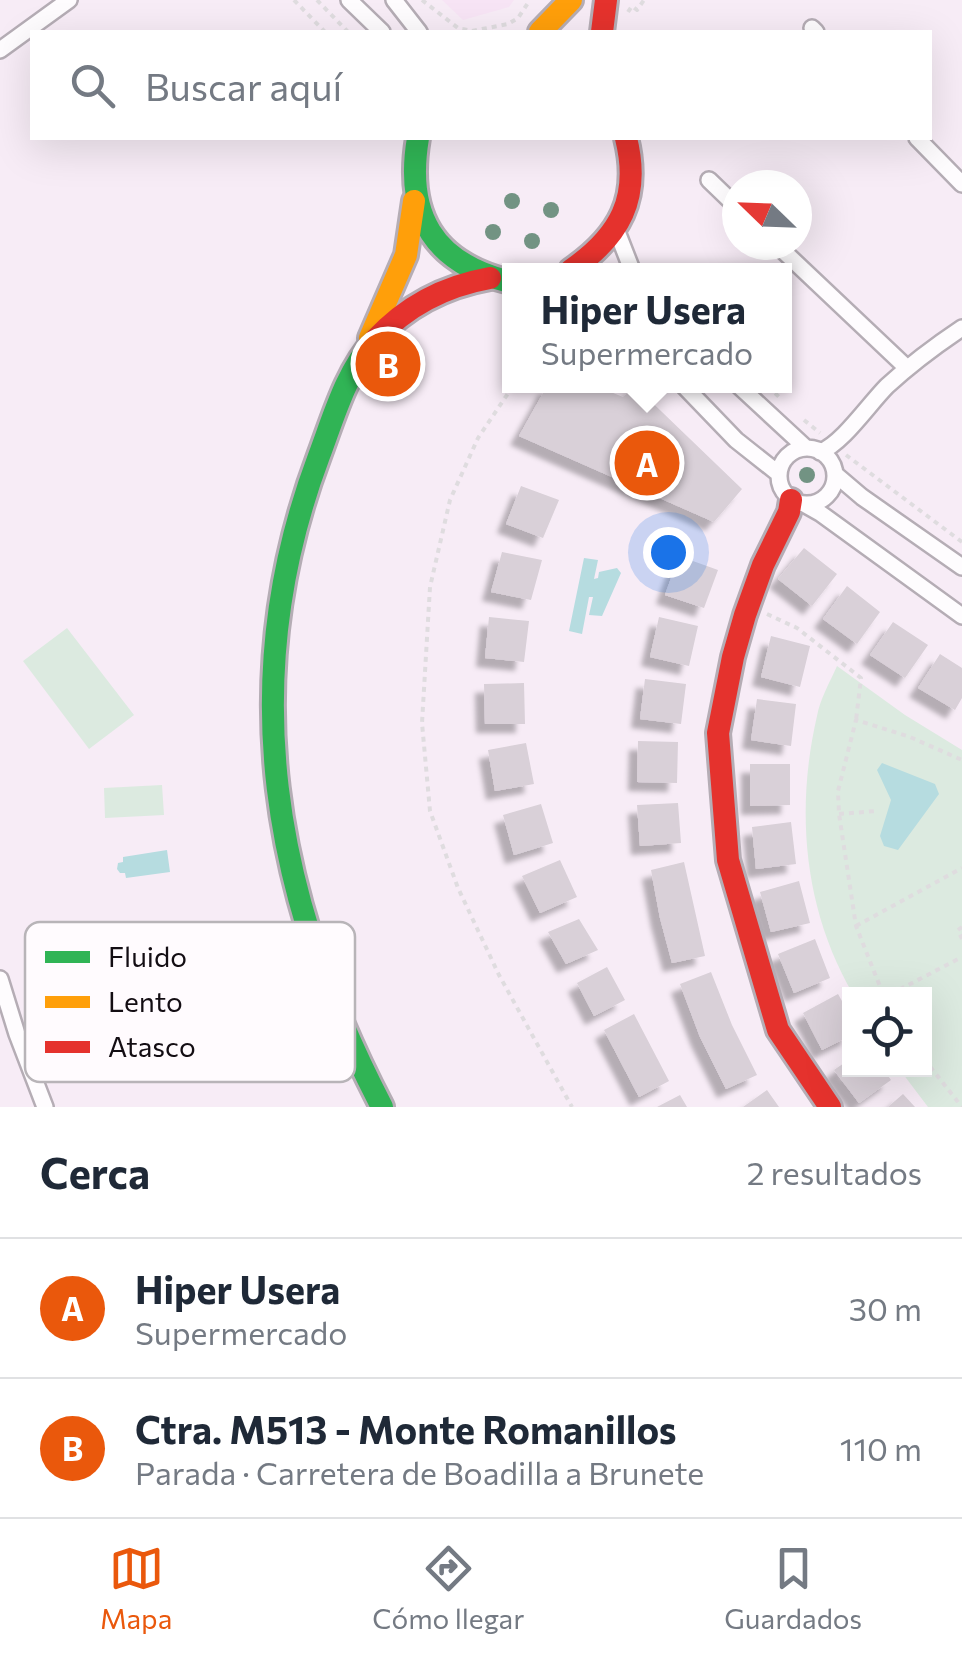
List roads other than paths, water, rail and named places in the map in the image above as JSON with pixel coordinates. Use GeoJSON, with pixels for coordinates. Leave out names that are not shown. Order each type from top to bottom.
{"type":"FeatureCollection","features":[{"type":"Feature","properties":{"kind":"main road"},"geometry":{"type":"LineString","coordinates":[[542,30],[571,0]]}},
{"type":"Feature","properties":{"kind":"main road"},"geometry":{"type":"LineString","coordinates":[[602,30],[606,0]]}},
{"type":"Feature","properties":{"kind":"main road"},"geometry":{"type":"LineString","coordinates":[[302,922],[275,780],[276,642],[287,571],[324,440],[406,255],[417,140]]}},
{"type":"Feature","properties":{"kind":"main road"},"geometry":{"type":"LineString","coordinates":[[583,263],[603,246],[626,209],[632,166],[626,140]]}},
{"type":"Feature","properties":{"kind":"main road"},"geometry":{"type":"LineString","coordinates":[[414,196],[428,228],[450,256],[468,269],[500,280]]}},
{"type":"Feature","properties":{"kind":"main road"},"geometry":{"type":"LineString","coordinates":[[358,361],[375,340],[419,303],[458,284],[500,280]]}},
{"type":"Feature","properties":{"kind":"main road"},"geometry":{"type":"LineString","coordinates":[[798,502],[789,512],[763,565],[745,616],[718,733],[728,860],[778,1030],[830,1107]]}},
{"type":"Feature","properties":{"kind":"main road"},"geometry":{"type":"LineString","coordinates":[[355,1051],[382,1107]]}},
{"type":"Feature","properties":{"kind":"street"},"geometry":{"type":"LineString","coordinates":[[0,50],[69,0]]}},
{"type":"Feature","properties":{"kind":"street"},"geometry":{"type":"LineString","coordinates":[[350,0],[380,30]]}},
{"type":"Feature","properties":{"kind":"street"},"geometry":{"type":"LineString","coordinates":[[394,0],[417,30]]}},
{"type":"Feature","properties":{"kind":"street"},"geometry":{"type":"LineString","coordinates":[[919,140],[962,184]]}},
{"type":"Feature","properties":{"kind":"street"},"geometry":{"type":"LineString","coordinates":[[709,180],[722,193]]}},
{"type":"Feature","properties":{"kind":"street"},"geometry":{"type":"LineString","coordinates":[[616,229],[629,263]]}},
{"type":"Feature","properties":{"kind":"street"},"geometry":{"type":"LineString","coordinates":[[793,260],[907,368]]}},
{"type":"Feature","properties":{"kind":"street"},"geometry":{"type":"LineString","coordinates":[[962,328],[907,368],[820,449],[791,454],[779,474],[782,488],[798,502],[820,513],[962,616]]}},
{"type":"Feature","properties":{"kind":"street"},"geometry":{"type":"LineString","coordinates":[[691,393],[736,440],[779,474]]}},
{"type":"Feature","properties":{"kind":"street"},"geometry":{"type":"LineString","coordinates":[[748,393],[820,449],[835,474],[862,496],[962,567]]}},
{"type":"Feature","properties":{"kind":"street"},"geometry":{"type":"LineString","coordinates":[[798,502],[812,504],[827,496],[835,474]]}},
{"type":"Feature","properties":{"kind":"street"},"geometry":{"type":"LineString","coordinates":[[0,979],[25,1055]]}},
{"type":"Feature","properties":{"kind":"street"},"geometry":{"type":"LineString","coordinates":[[35,1082],[45,1107]]}},
{"type":"Feature","properties":{"kind":"water"},"geometry":{"type":"Polygon","coordinates":[[[584,558],[598,560],[594,579],[599,572],[617,568],[621,573],[602,616],[589,615],[593,597],[589,597],[582,634],[569,631],[584,558]]]}},
{"type":"Feature","properties":{"kind":"water"},"geometry":{"type":"Polygon","coordinates":[[[882,763],[935,784],[939,794],[898,850],[884,846],[880,836],[891,800],[877,770],[882,763]]]}},
{"type":"Feature","properties":{"kind":"water"},"geometry":{"type":"Polygon","coordinates":[[[167,850],[170,872],[126,878],[117,869],[123,857],[167,850]]]}},
{"type":"Feature","properties":{"kind":"place","name":"Ctra. M513 - Monte Romanillos"},"geometry":{"type":"Point","coordinates":[388,364]}},
{"type":"Feature","properties":{"kind":"place","name":"Hiper Usera"},"geometry":{"type":"Point","coordinates":[647,463]}}]}
